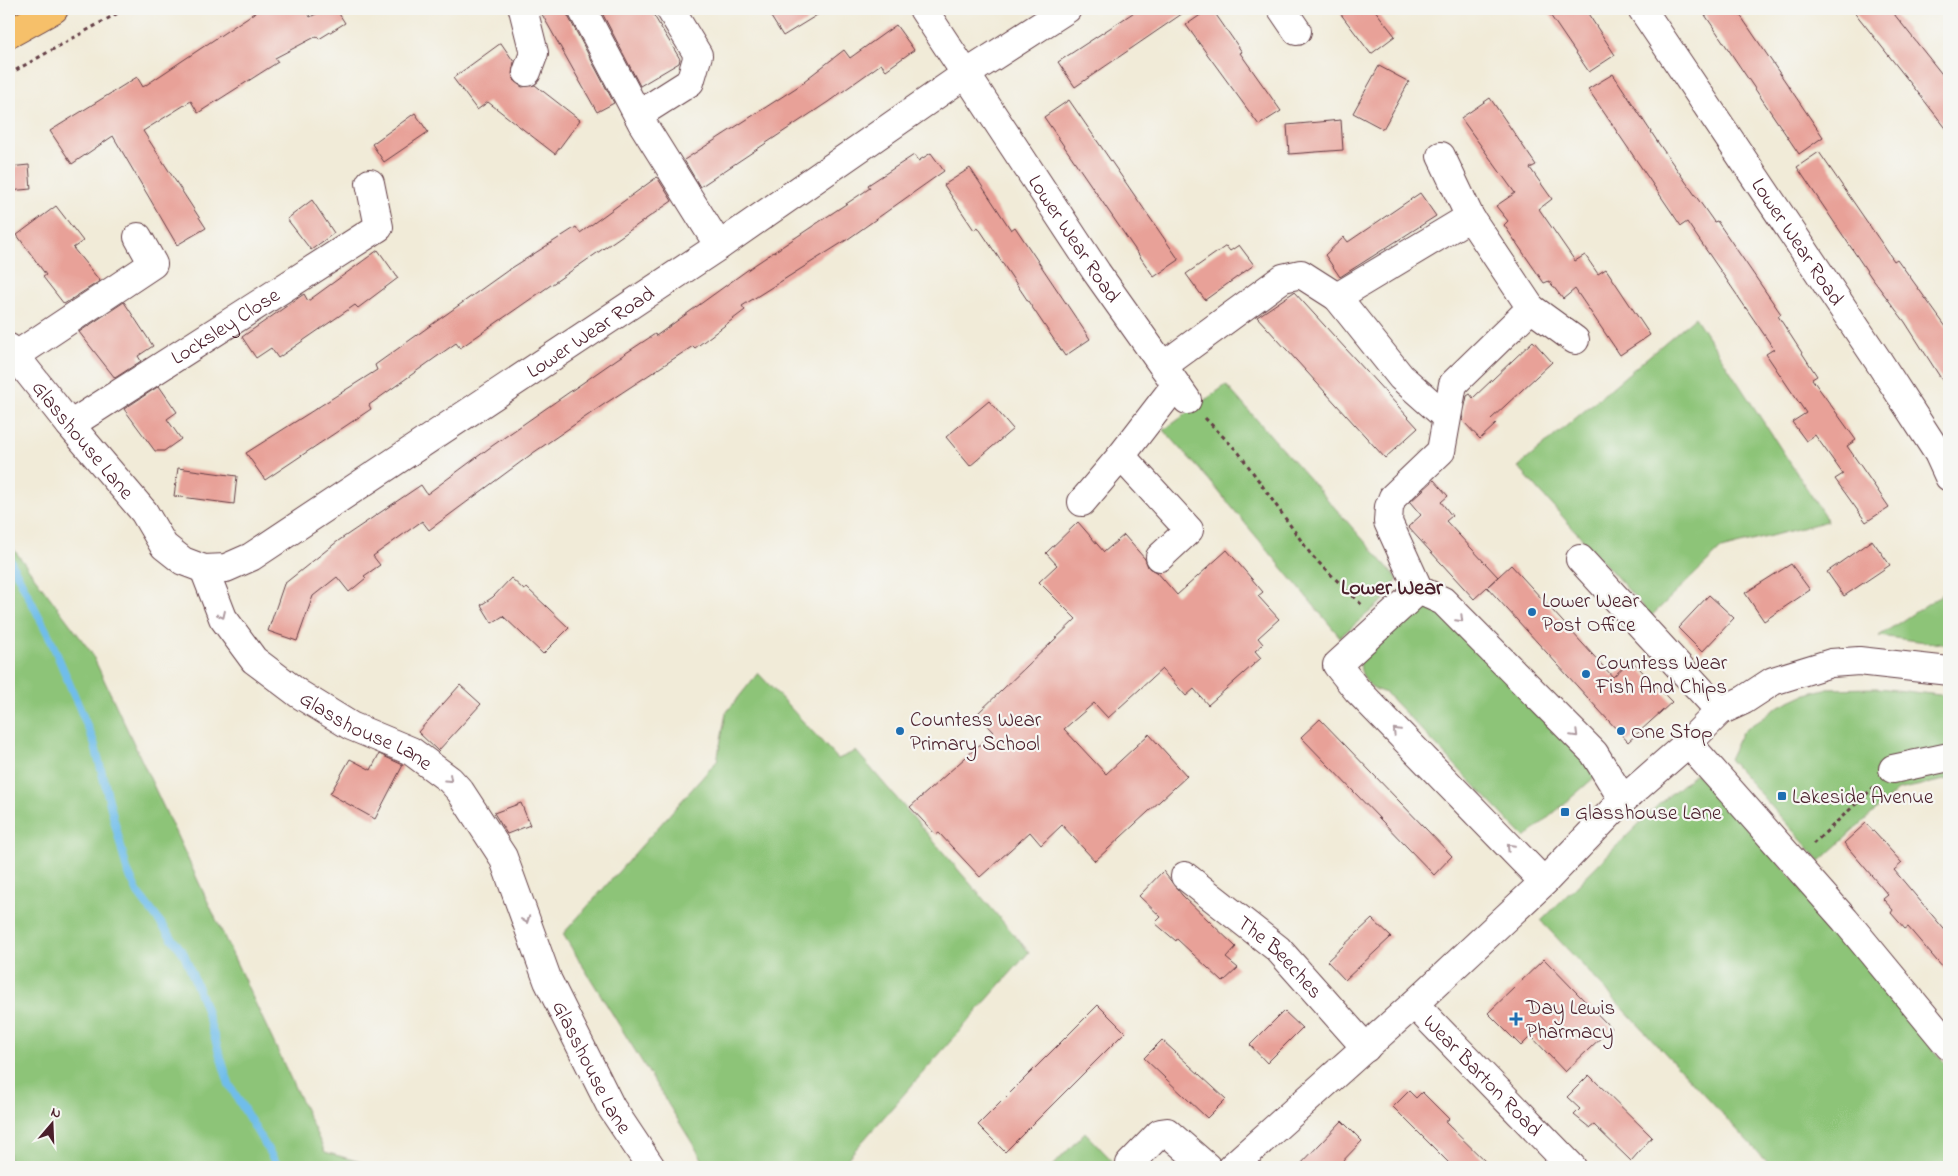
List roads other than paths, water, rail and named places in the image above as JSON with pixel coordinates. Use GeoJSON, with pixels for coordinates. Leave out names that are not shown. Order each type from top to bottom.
{"type":"FeatureCollection","features":[{"type":"Feature","properties":{"kind":"main road"},"geometry":{"type":"LineString","coordinates":[[9,34],[54,9]]}},
{"type":"Feature","properties":{"kind":"street"},"geometry":{"type":"LineString","coordinates":[[524,9],[534,53],[527,72]]}},
{"type":"Feature","properties":{"kind":"street"},"geometry":{"type":"LineString","coordinates":[[582,9],[638,115],[719,246]]}},
{"type":"Feature","properties":{"kind":"street"},"geometry":{"type":"LineString","coordinates":[[638,115],[690,82],[698,56],[670,9]]}},
{"type":"Feature","properties":{"kind":"street","name":"Lower Wear Road"},"geometry":{"type":"LineString","coordinates":[[922,9],[1097,273],[1175,384]]}},
{"type":"Feature","properties":{"kind":"street","name":"Lower Wear Road"},"geometry":{"type":"LineString","coordinates":[[204,569],[226,568],[252,557],[719,246],[966,74],[1067,9]]}},
{"type":"Feature","properties":{"kind":"street","name":"Lower Wear Road"},"geometry":{"type":"LineString","coordinates":[[1642,9],[1884,370],[1938,453],[1949,477]]}},
{"type":"Feature","properties":{"kind":"street"},"geometry":{"type":"LineString","coordinates":[[1441,156],[1470,217],[1531,308],[1575,340]]}},
{"type":"Feature","properties":{"kind":"street","name":"Locksley Close"},"geometry":{"type":"LineString","coordinates":[[70,425],[384,237],[370,183]]}},
{"type":"Feature","properties":{"kind":"street"},"geometry":{"type":"LineString","coordinates":[[1337,297],[1470,217]]}},
{"type":"Feature","properties":{"kind":"street"},"geometry":{"type":"LineString","coordinates":[[12,352],[153,264],[138,237]]}},
{"type":"Feature","properties":{"kind":"street"},"geometry":{"type":"LineString","coordinates":[[1082,502],[1121,456],[1175,384],[1283,278],[1301,274],[1337,297],[1401,377],[1446,417]]}},
{"type":"Feature","properties":{"kind":"street"},"geometry":{"type":"LineString","coordinates":[[1531,308],[1453,384],[1441,451],[1394,497],[1389,507],[1388,522],[1419,590],[1443,601],[1594,753],[1623,800]]}},
{"type":"Feature","properties":{"kind":"street","name":"Glasshouse Lane"},"geometry":{"type":"LineString","coordinates":[[12,352],[70,425],[144,512],[164,546],[183,562],[204,569],[223,618],[254,660],[299,694],[351,726],[411,751],[450,780],[460,791],[503,857],[548,981],[607,1098],[651,1167]]}},
{"type":"Feature","properties":{"kind":"street"},"geometry":{"type":"LineString","coordinates":[[1121,456],[1190,530],[1160,557]]}},
{"type":"Feature","properties":{"kind":"street"},"geometry":{"type":"LineString","coordinates":[[1580,559],[1720,711]]}},
{"type":"Feature","properties":{"kind":"street"},"geometry":{"type":"LineString","coordinates":[[1419,590],[1337,665],[1356,690],[1544,882]]}},
{"type":"Feature","properties":{"kind":"street"},"geometry":{"type":"LineString","coordinates":[[1232,1167],[1414,1004],[1544,882],[1623,800],[1720,711],[1744,700],[1773,681],[1831,663],[1859,661],[1949,671]]}},
{"type":"Feature","properties":{"kind":"street"},"geometry":{"type":"LineString","coordinates":[[1688,742],[1794,862],[1949,1046]]}},
{"type":"Feature","properties":{"kind":"street"},"geometry":{"type":"LineString","coordinates":[[1893,769],[1949,757]]}},
{"type":"Feature","properties":{"kind":"street","name":"The Beeches"},"geometry":{"type":"LineString","coordinates":[[1185,876],[1278,949],[1366,1048]]}},
{"type":"Feature","properties":{"kind":"street","name":"Wear Barton Road"},"geometry":{"type":"LineString","coordinates":[[1414,1004],[1572,1167]]}},
{"type":"Feature","properties":{"kind":"street"},"geometry":{"type":"LineString","coordinates":[[1130,1164],[1160,1132],[1168,1132],[1208,1167]]}},
{"type":"Feature","properties":{"kind":"waterway"},"geometry":{"type":"LineString","coordinates":[[9,558],[50,638],[94,742],[127,870],[138,893],[184,954],[204,1004],[229,1084],[280,1167]]}},
{"type":"Feature","properties":{"kind":"place","name":"Lower Wear Post Office"},"geometry":{"type":"Point","coordinates":[1532,612]}},
{"type":"Feature","properties":{"kind":"place","name":"Countess Wear Fish And Chips"},"geometry":{"type":"Point","coordinates":[1586,674]}},
{"type":"Feature","properties":{"kind":"place","name":"Countess Wear Primary School"},"geometry":{"type":"Point","coordinates":[900,731]}},
{"type":"Feature","properties":{"kind":"place","name":"One Stop"},"geometry":{"type":"Point","coordinates":[1621,731]}},
{"type":"Feature","properties":{"kind":"place","name":"Lakeside Avenue"},"geometry":{"type":"Point","coordinates":[1782,796]}},
{"type":"Feature","properties":{"kind":"place","name":"Glasshouse Lane"},"geometry":{"type":"Point","coordinates":[1565,812]}},
{"type":"Feature","properties":{"kind":"place","name":"Day Lewis Pharmacy"},"geometry":{"type":"Point","coordinates":[1516,1019]}},
{"type":"Feature","properties":{"kind":"district","name":"Lower Wear"},"geometry":{"type":"Point","coordinates":[1392,586]}}]}
